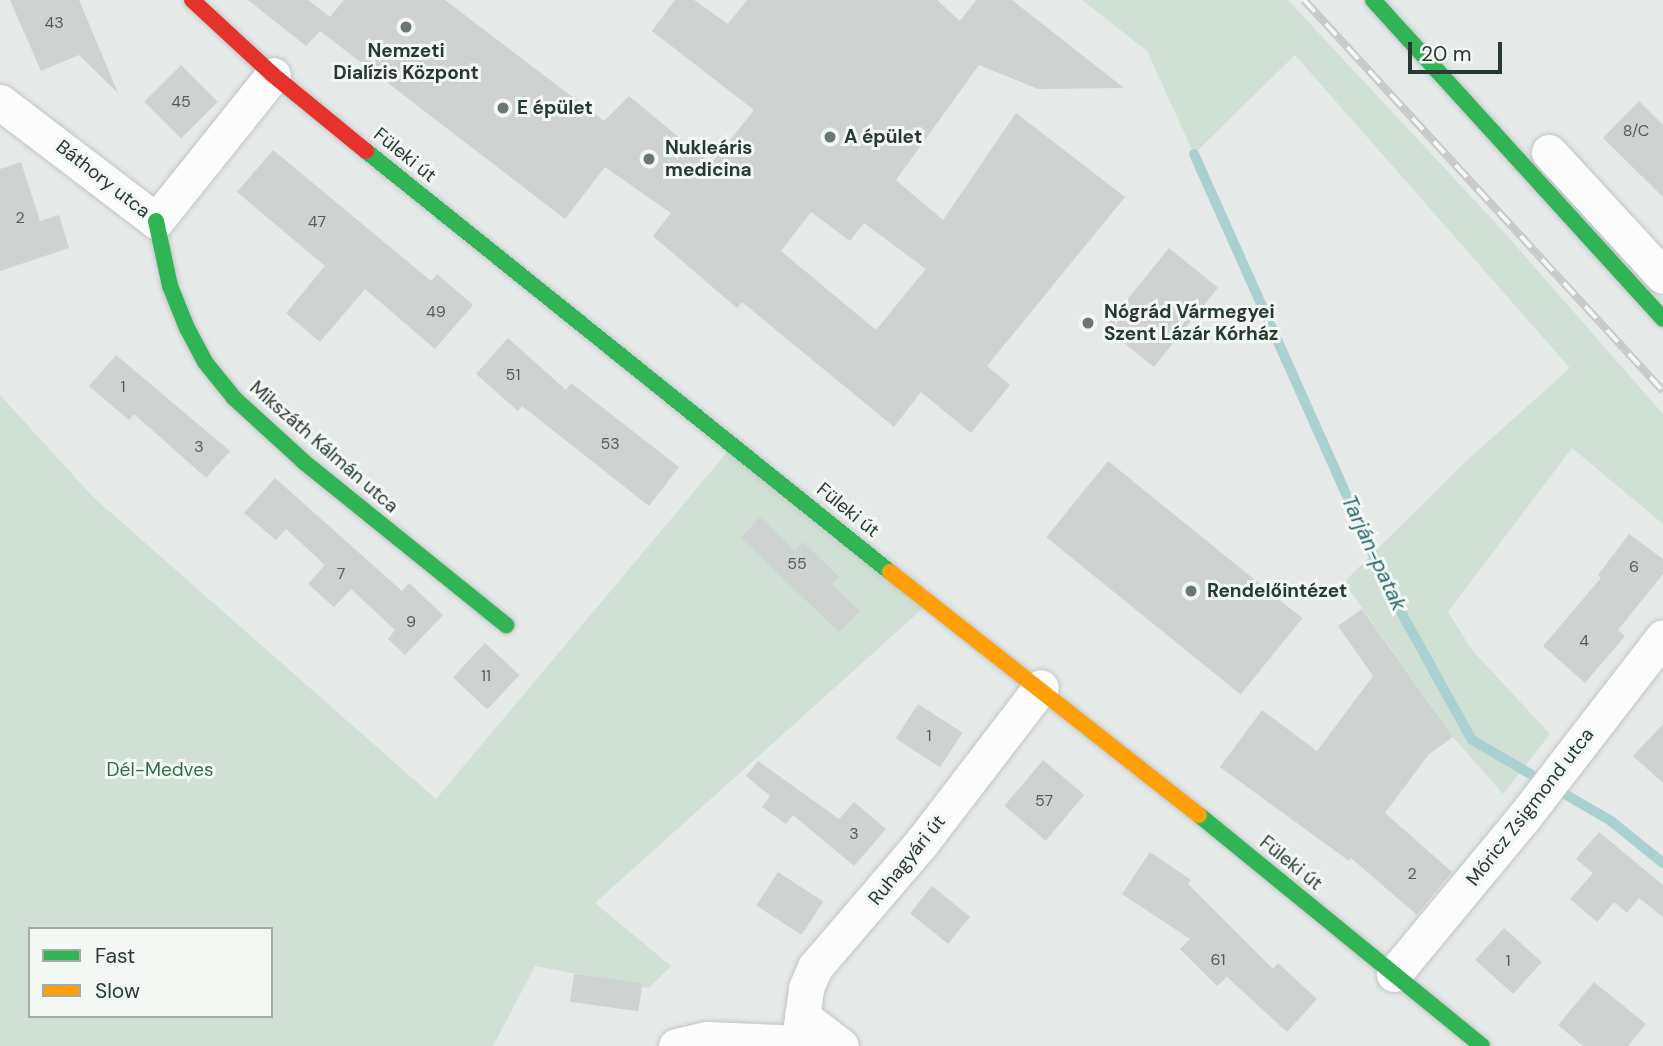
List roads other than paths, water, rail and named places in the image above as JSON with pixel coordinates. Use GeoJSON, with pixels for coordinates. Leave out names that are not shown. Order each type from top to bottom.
{"type":"FeatureCollection","features":[{"type":"Feature","properties":{"kind":"main road","name":"Füleki út"},"geometry":{"type":"LineString","coordinates":[[192,0],[273,75],[901,581],[1041,687],[1482,1046]]}},
{"type":"Feature","properties":{"kind":"main road"},"geometry":{"type":"LineString","coordinates":[[1373,0],[1663,318]]}},
{"type":"Feature","properties":{"kind":"main road","name":"Mikszáth Kálmán utca"},"geometry":{"type":"LineString","coordinates":[[156,221],[170,286],[187,328],[205,362],[234,398],[304,463],[506,625]]}},
{"type":"Feature","properties":{"kind":"street","name":"Báthory utca"},"geometry":{"type":"LineString","coordinates":[[0,102],[156,221],[273,75]]}},
{"type":"Feature","properties":{"kind":"street"},"geometry":{"type":"LineString","coordinates":[[1549,152],[1663,276]]}},
{"type":"Feature","properties":{"kind":"street","name":"Móricz Zsigmond utca"},"geometry":{"type":"LineString","coordinates":[[1394,974],[1524,817],[1663,637]]}},
{"type":"Feature","properties":{"kind":"street","name":"Ruhagyári út"},"geometry":{"type":"LineString","coordinates":[[803,1035],[806,988],[816,967],[922,842],[1041,687]]}},
{"type":"Feature","properties":{"kind":"street"},"geometry":{"type":"LineString","coordinates":[[676,1046],[707,1039],[803,1035],[841,1046]]}},
{"type":"Feature","properties":{"kind":"waterway","name":"Tarján-patak"},"geometry":{"type":"LineString","coordinates":[[1194,154],[1391,594],[1472,740],[1611,821],[1663,863]]}},
{"type":"Feature","properties":{"kind":"railway"},"geometry":{"type":"LineString","coordinates":[[1304,0],[1663,391]]}},
{"type":"Feature","properties":{"kind":"place","name":"Nemzeti Dialízis Központ"},"geometry":{"type":"Point","coordinates":[406,27]}},
{"type":"Feature","properties":{"kind":"place","name":"E épület"},"geometry":{"type":"Point","coordinates":[503,108]}},
{"type":"Feature","properties":{"kind":"place","name":"A épület"},"geometry":{"type":"Point","coordinates":[830,137]}},
{"type":"Feature","properties":{"kind":"place","name":"Nukleáris medicina"},"geometry":{"type":"Point","coordinates":[649,159]}},
{"type":"Feature","properties":{"kind":"place","name":"Nógrád Vármegyei Szent Lázár Kórház"},"geometry":{"type":"Point","coordinates":[1088,323]}},
{"type":"Feature","properties":{"kind":"place","name":"Rendelőintézet"},"geometry":{"type":"Point","coordinates":[1191,591]}},
{"type":"Feature","properties":{"kind":"park label","name":"Dél-Medves"},"geometry":{"type":"Point","coordinates":[160,770]}}]}
